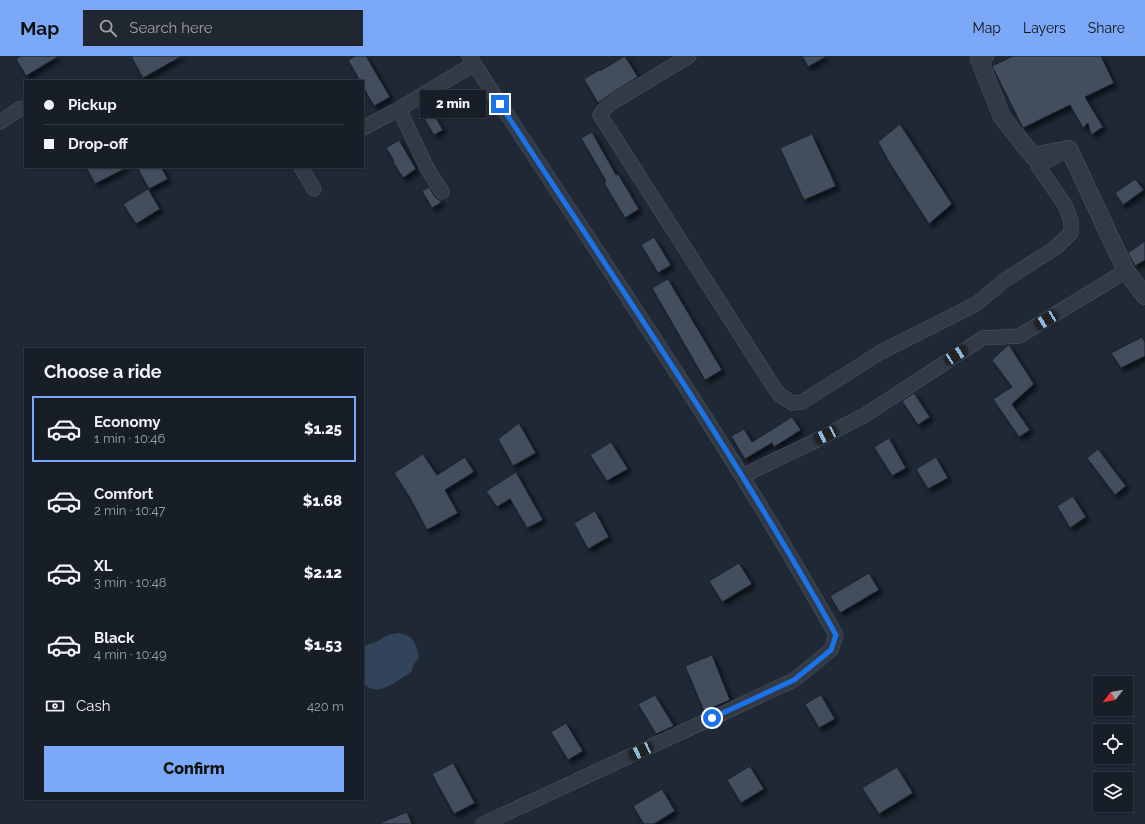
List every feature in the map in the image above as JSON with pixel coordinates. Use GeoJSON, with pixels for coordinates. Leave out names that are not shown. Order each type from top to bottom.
{"type":"FeatureCollection","features":[{"type":"Feature","properties":{"kind":"street"},"geometry":{"type":"LineString","coordinates":[[689,56],[610,104],[600,115],[773,386],[780,395],[792,403],[802,402],[882,352],[976,304],[1005,280],[1055,248],[1071,232],[1071,220],[1065,205],[1038,166],[1069,149]]}},
{"type":"Feature","properties":{"kind":"street"},"geometry":{"type":"LineString","coordinates":[[986,56],[979,59],[1002,118],[1033,156],[1069,149]]}},
{"type":"Feature","properties":{"kind":"street"},"geometry":{"type":"LineString","coordinates":[[364,127],[399,109],[471,60],[708,421],[805,578],[836,635],[831,650],[794,680],[483,824]]}},
{"type":"Feature","properties":{"kind":"street"},"geometry":{"type":"LineString","coordinates":[[0,122],[22,108]]}},
{"type":"Feature","properties":{"kind":"street"},"geometry":{"type":"LineString","coordinates":[[399,109],[427,168],[442,192]]}},
{"type":"Feature","properties":{"kind":"street"},"geometry":{"type":"LineString","coordinates":[[1069,149],[1126,271],[1145,296]]}},
{"type":"Feature","properties":{"kind":"street"},"geometry":{"type":"LineString","coordinates":[[303,168],[314,189]]}},
{"type":"Feature","properties":{"kind":"street"},"geometry":{"type":"LineString","coordinates":[[742,476],[865,415],[983,338],[1019,336],[1126,271]]}},
{"type":"Feature","properties":{"kind":"water"},"geometry":{"type":"Polygon","coordinates":[[[398,633],[411,638],[416,645],[419,659],[414,664],[411,672],[393,684],[383,688],[373,689],[364,684],[364,646],[376,642],[388,635],[398,633]]]}},
{"type":"Feature","properties":{"kind":"building"},"geometry":{"type":"Polygon","coordinates":[[[21,56],[59,56],[26,76],[16,59],[21,56]]]}},
{"type":"Feature","properties":{"kind":"building"},"geometry":{"type":"Polygon","coordinates":[[[131,56],[182,56],[143,78],[131,56]]]}},
{"type":"Feature","properties":{"kind":"building"},"geometry":{"type":"Polygon","coordinates":[[[355,56],[366,56],[390,97],[374,106],[364,89],[364,80],[359,80],[348,60],[355,56]]]}},
{"type":"Feature","properties":{"kind":"building"},"geometry":{"type":"Polygon","coordinates":[[[625,56],[638,77],[598,103],[584,79],[625,56]]]}},
{"type":"Feature","properties":{"kind":"building"},"geometry":{"type":"Polygon","coordinates":[[[802,56],[827,56],[808,67],[802,56]]]}},
{"type":"Feature","properties":{"kind":"building"},"geometry":{"type":"Polygon","coordinates":[[[1013,56],[1101,56],[1114,83],[1085,97],[1103,127],[1091,135],[1088,123],[1083,128],[1070,105],[1023,128],[992,66],[1013,56]]]}},
{"type":"Feature","properties":{"kind":"building"},"geometry":{"type":"Polygon","coordinates":[[[428,105],[443,130],[434,135],[419,110],[428,105]]]}},
{"type":"Feature","properties":{"kind":"building"},"geometry":{"type":"Polygon","coordinates":[[[900,124],[952,204],[929,224],[889,162],[878,142],[900,124]]]}},
{"type":"Feature","properties":{"kind":"building"},"geometry":{"type":"Polygon","coordinates":[[[592,132],[616,175],[618,174],[639,209],[625,218],[604,183],[606,181],[581,138],[592,132]]]}},
{"type":"Feature","properties":{"kind":"building"},"geometry":{"type":"Polygon","coordinates":[[[812,134],[836,186],[804,200],[780,148],[812,134]]]}},
{"type":"Feature","properties":{"kind":"building"},"geometry":{"type":"Polygon","coordinates":[[[399,140],[416,169],[403,178],[386,148],[399,140]]]}},
{"type":"Feature","properties":{"kind":"building"},"geometry":{"type":"Polygon","coordinates":[[[87,168],[126,168],[95,184],[87,168]]]}},
{"type":"Feature","properties":{"kind":"building"},"geometry":{"type":"Polygon","coordinates":[[[138,168],[162,168],[168,179],[149,189],[138,168]]]}},
{"type":"Feature","properties":{"kind":"building"},"geometry":{"type":"Polygon","coordinates":[[[1135,179],[1144,190],[1123,205],[1115,193],[1135,179]]]}},
{"type":"Feature","properties":{"kind":"building"},"geometry":{"type":"Polygon","coordinates":[[[429,187],[435,197],[442,202],[432,208],[422,191],[429,187]]]}},
{"type":"Feature","properties":{"kind":"building"},"geometry":{"type":"Polygon","coordinates":[[[148,189],[160,209],[136,224],[123,204],[148,189]]]}},
{"type":"Feature","properties":{"kind":"building"},"geometry":{"type":"Polygon","coordinates":[[[654,237],[671,265],[658,273],[641,245],[654,237]]]}},
{"type":"Feature","properties":{"kind":"building"},"geometry":{"type":"Polygon","coordinates":[[[1145,241],[1145,260],[1135,266],[1128,253],[1145,241]]]}},
{"type":"Feature","properties":{"kind":"building"},"geometry":{"type":"Polygon","coordinates":[[[668,279],[722,370],[705,380],[652,288],[668,279]]]}},
{"type":"Feature","properties":{"kind":"building"},"geometry":{"type":"Polygon","coordinates":[[[1142,337],[1145,342],[1145,356],[1121,368],[1111,353],[1142,337]]]}},
{"type":"Feature","properties":{"kind":"building"},"geometry":{"type":"Polygon","coordinates":[[[1008,345],[1034,384],[1012,404],[1030,430],[1019,437],[993,399],[1012,387],[992,360],[1008,345]]]}},
{"type":"Feature","properties":{"kind":"building"},"geometry":{"type":"Polygon","coordinates":[[[914,393],[930,417],[918,425],[902,401],[914,393]]]}},
{"type":"Feature","properties":{"kind":"building"},"geometry":{"type":"Polygon","coordinates":[[[792,417],[801,430],[774,447],[772,443],[745,459],[731,436],[744,429],[752,442],[792,417]]]}},
{"type":"Feature","properties":{"kind":"building"},"geometry":{"type":"Polygon","coordinates":[[[519,423],[536,453],[513,466],[498,439],[519,423]]]}},
{"type":"Feature","properties":{"kind":"building"},"geometry":{"type":"Polygon","coordinates":[[[889,438],[906,468],[892,476],[874,447],[889,438]]]}},
{"type":"Feature","properties":{"kind":"building"},"geometry":{"type":"Polygon","coordinates":[[[611,442],[628,469],[607,481],[590,455],[611,442]]]}},
{"type":"Feature","properties":{"kind":"building"},"geometry":{"type":"Polygon","coordinates":[[[1098,449],[1126,486],[1115,495],[1087,458],[1098,449]]]}},
{"type":"Feature","properties":{"kind":"building"},"geometry":{"type":"Polygon","coordinates":[[[423,454],[437,475],[465,457],[474,472],[445,490],[458,513],[427,530],[410,498],[394,473],[423,454]]]}},
{"type":"Feature","properties":{"kind":"building"},"geometry":{"type":"Polygon","coordinates":[[[936,457],[948,478],[928,489],[916,469],[936,457]]]}},
{"type":"Feature","properties":{"kind":"building"},"geometry":{"type":"Polygon","coordinates":[[[516,472],[543,520],[527,528],[510,499],[497,507],[486,491],[516,472]]]}},
{"type":"Feature","properties":{"kind":"building"},"geometry":{"type":"Polygon","coordinates":[[[1073,496],[1086,517],[1070,528],[1057,506],[1073,496]]]}},
{"type":"Feature","properties":{"kind":"building"},"geometry":{"type":"Polygon","coordinates":[[[595,511],[609,537],[588,549],[574,523],[595,511]]]}},
{"type":"Feature","properties":{"kind":"building"},"geometry":{"type":"Polygon","coordinates":[[[739,563],[752,584],[722,602],[709,581],[739,563]]]}},
{"type":"Feature","properties":{"kind":"building"},"geometry":{"type":"Polygon","coordinates":[[[869,573],[879,590],[840,613],[830,596],[869,573]]]}},
{"type":"Feature","properties":{"kind":"building"},"geometry":{"type":"Polygon","coordinates":[[[712,655],[730,700],[704,711],[685,666],[712,655]]]}},
{"type":"Feature","properties":{"kind":"building"},"geometry":{"type":"Polygon","coordinates":[[[655,695],[674,726],[656,734],[638,704],[655,695]]]}},
{"type":"Feature","properties":{"kind":"building"},"geometry":{"type":"Polygon","coordinates":[[[821,695],[835,719],[819,728],[805,704],[821,695]]]}},
{"type":"Feature","properties":{"kind":"building"},"geometry":{"type":"Polygon","coordinates":[[[566,723],[583,751],[568,760],[551,732],[566,723]]]}},
{"type":"Feature","properties":{"kind":"building"},"geometry":{"type":"Polygon","coordinates":[[[453,763],[475,803],[454,814],[432,774],[453,763]]]}},
{"type":"Feature","properties":{"kind":"building"},"geometry":{"type":"Polygon","coordinates":[[[750,766],[764,789],[741,803],[727,780],[750,766]]]}},
{"type":"Feature","properties":{"kind":"building"},"geometry":{"type":"Polygon","coordinates":[[[897,767],[913,793],[879,814],[862,788],[897,767]]]}},
{"type":"Feature","properties":{"kind":"building"},"geometry":{"type":"Polygon","coordinates":[[[662,789],[675,811],[654,824],[644,824],[633,806],[662,789]]]}},
{"type":"Feature","properties":{"kind":"building"},"geometry":{"type":"Polygon","coordinates":[[[407,812],[412,824],[378,824],[407,812]]]}},
{"type":"Feature","properties":{"kind":"route"},"geometry":{"type":"LineString","coordinates":[[500,104],[717,434],[805,578],[836,635],[831,650],[794,680],[712,718]]}}]}
